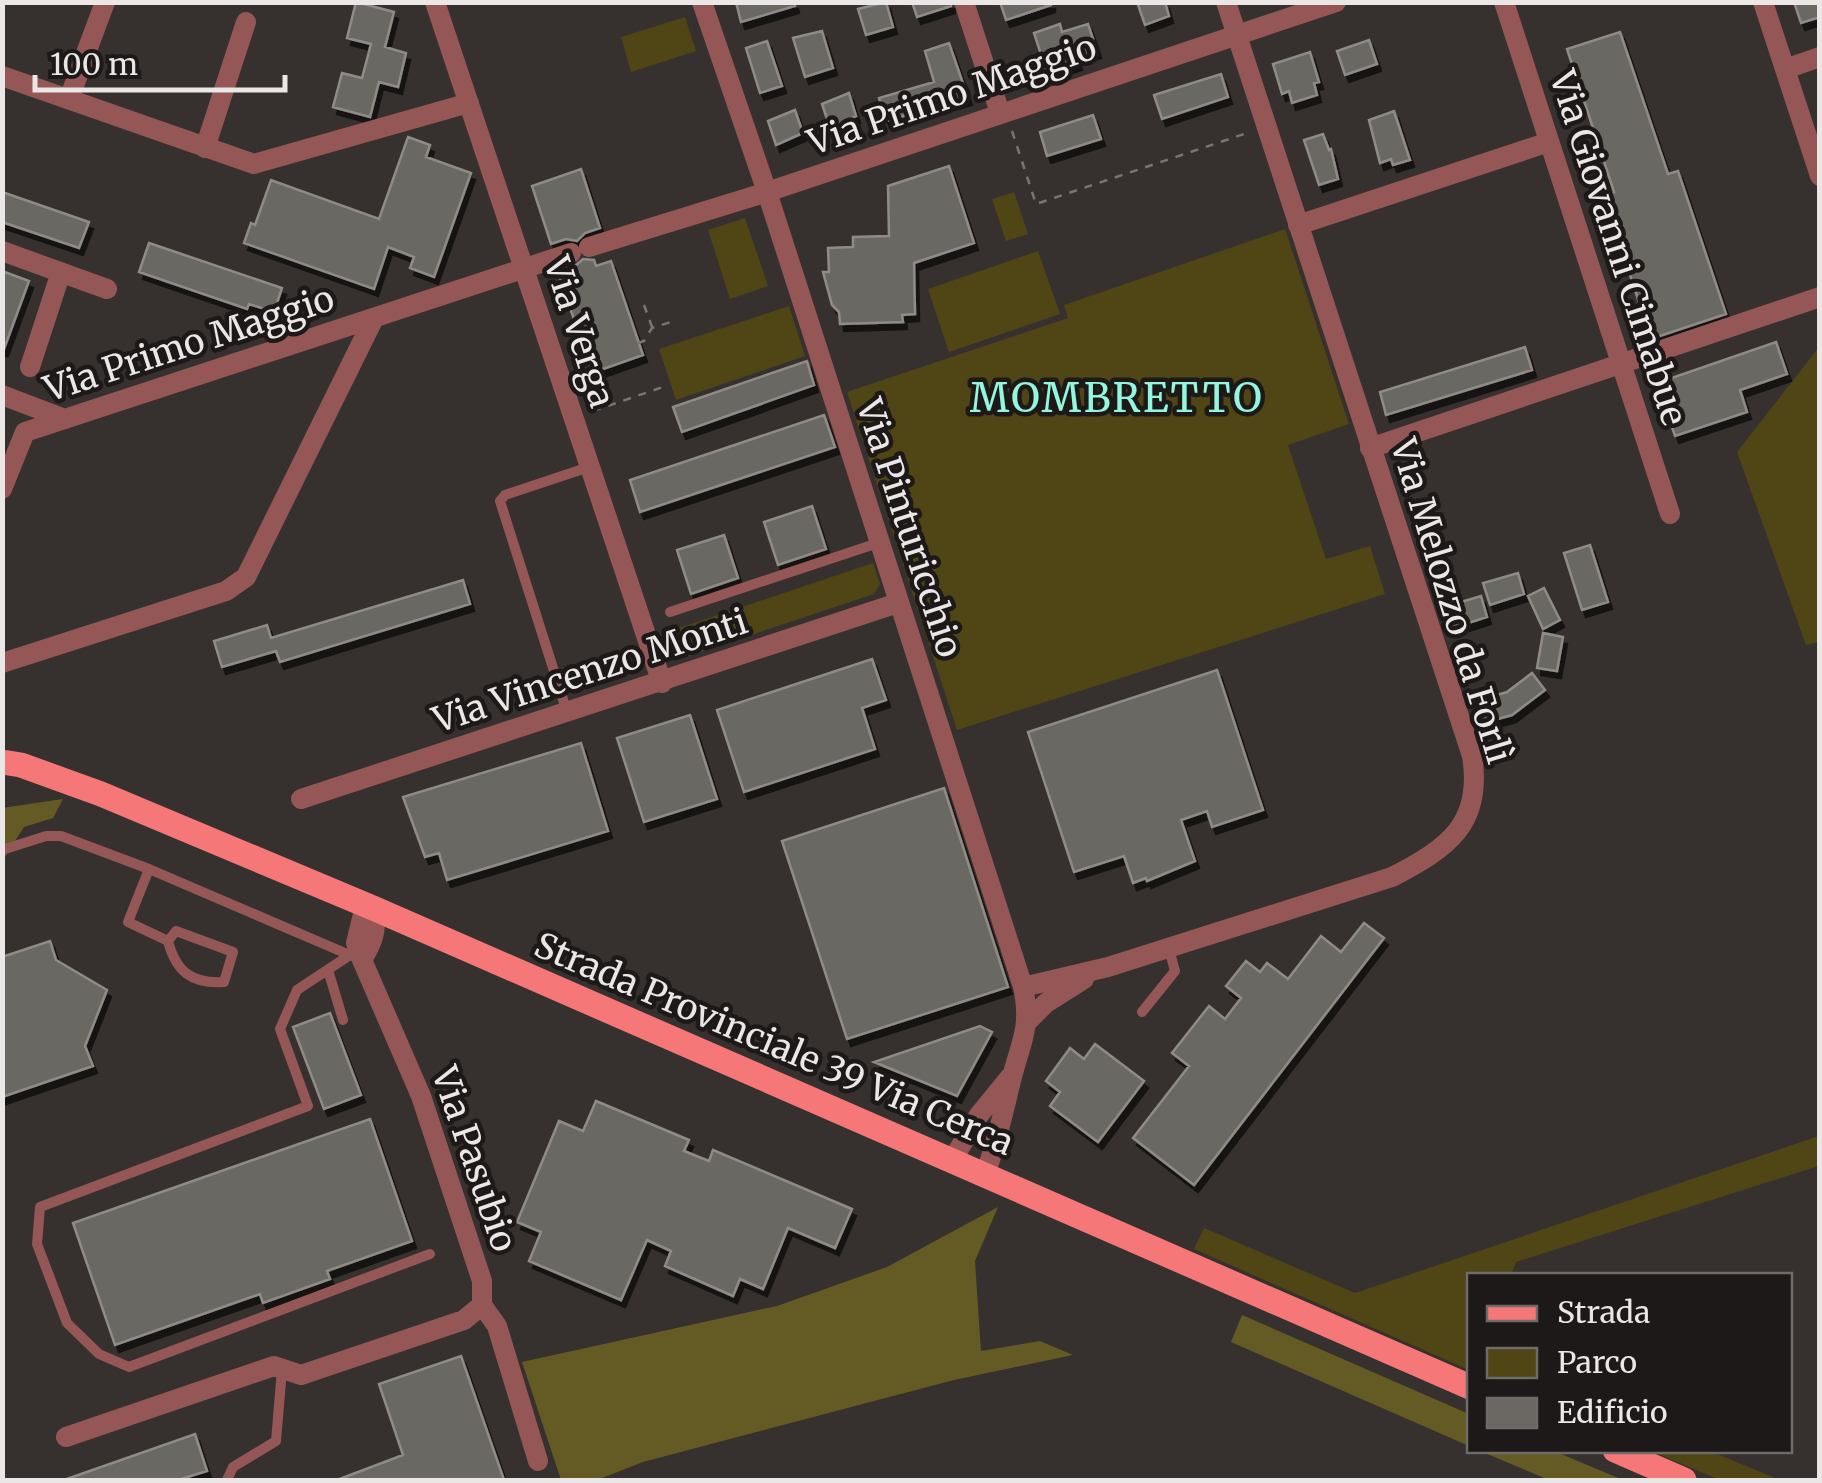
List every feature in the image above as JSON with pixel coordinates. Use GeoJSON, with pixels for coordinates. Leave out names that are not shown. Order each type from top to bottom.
{"type":"FeatureCollection","features":[{"type":"Feature","properties":{"kind":"main road","name":"Strada Provinciale 39 Via Cerca"},"geometry":{"type":"LineString","coordinates":[[2,765],[101,794],[373,908],[1467,1385]]}},
{"type":"Feature","properties":{"kind":"main road"},"geometry":{"type":"LineString","coordinates":[[1622,1453],[1684,1480]]}},
{"type":"Feature","properties":{"kind":"street"},"geometry":{"type":"LineString","coordinates":[[69,99],[105,2]]}},
{"type":"Feature","properties":{"kind":"street","name":"Via Verga"},"geometry":{"type":"LineString","coordinates":[[435,2],[662,683]]}},
{"type":"Feature","properties":{"kind":"street","name":"Via Pinturicchio"},"geometry":{"type":"LineString","coordinates":[[702,2],[768,192],[1023,987],[1026,1023],[1022,1050],[985,1174]]}},
{"type":"Feature","properties":{"kind":"street"},"geometry":{"type":"LineString","coordinates":[[964,2],[1003,112]]}},
{"type":"Feature","properties":{"kind":"street","name":"Via Melozzo da Forlì"},"geometry":{"type":"LineString","coordinates":[[1023,987],[1108,967],[1392,877],[1446,843],[1464,822],[1474,799],[1472,756],[1226,2]]}},
{"type":"Feature","properties":{"kind":"street","name":"Via Primo Maggio"},"geometry":{"type":"LineString","coordinates":[[2,489],[25,432],[768,192],[1336,2]]}},
{"type":"Feature","properties":{"kind":"street","name":"Via Giovanni Cimabue"},"geometry":{"type":"LineString","coordinates":[[1504,2],[1670,514]]}},
{"type":"Feature","properties":{"kind":"street"},"geometry":{"type":"LineString","coordinates":[[1763,2],[1820,176]]}},
{"type":"Feature","properties":{"kind":"street"},"geometry":{"type":"LineString","coordinates":[[205,148],[246,22]]}},
{"type":"Feature","properties":{"kind":"street"},"geometry":{"type":"LineString","coordinates":[[1784,69],[1820,57]]}},
{"type":"Feature","properties":{"kind":"street"},"geometry":{"type":"LineString","coordinates":[[2,76],[243,162],[261,164],[468,103]]}},
{"type":"Feature","properties":{"kind":"street"},"geometry":{"type":"LineString","coordinates":[[1298,226],[1549,142]]}},
{"type":"Feature","properties":{"kind":"street"},"geometry":{"type":"LineString","coordinates":[[2,251],[107,289]]}},
{"type":"Feature","properties":{"kind":"street"},"geometry":{"type":"LineString","coordinates":[[30,367],[61,272]]}},
{"type":"Feature","properties":{"kind":"street"},"geometry":{"type":"LineString","coordinates":[[1370,448],[1820,297]]}},
{"type":"Feature","properties":{"kind":"street","name":"Via Primo Maggio"},"geometry":{"type":"LineString","coordinates":[[2,663],[226,591],[246,577],[374,318]]}},
{"type":"Feature","properties":{"kind":"street"},"geometry":{"type":"LineString","coordinates":[[2,394],[64,420]]}},
{"type":"Feature","properties":{"kind":"street","name":"Via Vincenzo Monti"},"geometry":{"type":"LineString","coordinates":[[301,799],[898,603]]}},
{"type":"Feature","properties":{"kind":"street"},"geometry":{"type":"LineString","coordinates":[[356,957],[371,945],[377,924],[373,908]]}},
{"type":"Feature","properties":{"kind":"street","name":"Via Pasubio"},"geometry":{"type":"LineString","coordinates":[[66,1437],[274,1366],[301,1375],[464,1320],[482,1305],[482,1281],[420,1096],[356,957]]}},
{"type":"Feature","properties":{"kind":"street"},"geometry":{"type":"LineString","coordinates":[[1026,1023],[1062,992],[1108,967]]}},
{"type":"Feature","properties":{"kind":"street"},"geometry":{"type":"LineString","coordinates":[[953,1160],[979,1114],[1012,1076]]}},
{"type":"Feature","properties":{"kind":"street"},"geometry":{"type":"LineString","coordinates":[[482,1305],[497,1326],[538,1461]]}},
{"type":"Feature","properties":{"kind":"lane"},"geometry":{"type":"LineString","coordinates":[[568,713],[500,501],[505,495],[590,467]]}},
{"type":"Feature","properties":{"kind":"lane"},"geometry":{"type":"LineString","coordinates":[[670,612],[878,543]]}},
{"type":"Feature","properties":{"kind":"lane"},"geometry":{"type":"LineString","coordinates":[[2,850],[46,836],[61,836],[356,957]]}},
{"type":"Feature","properties":{"kind":"lane"},"geometry":{"type":"LineString","coordinates":[[149,869],[128,922],[168,941]]}},
{"type":"Feature","properties":{"kind":"lane"},"geometry":{"type":"LineString","coordinates":[[176,930],[233,952],[224,982],[193,979],[181,971],[172,959],[168,941],[176,930]]}},
{"type":"Feature","properties":{"kind":"lane"},"geometry":{"type":"LineString","coordinates":[[1142,1012],[1175,970],[1169,948]]}},
{"type":"Feature","properties":{"kind":"lane"},"geometry":{"type":"LineString","coordinates":[[356,957],[297,990],[280,1029],[308,1106],[40,1206],[37,1244],[67,1323],[99,1354],[129,1367],[430,1254]]}},
{"type":"Feature","properties":{"kind":"lane"},"geometry":{"type":"LineString","coordinates":[[328,970],[343,1020]]}},
{"type":"Feature","properties":{"kind":"lane"},"geometry":{"type":"LineString","coordinates":[[227,1480],[232,1467],[276,1441],[282,1369]]}},
{"type":"Feature","properties":{"kind":"path"},"geometry":{"type":"LineString","coordinates":[[1003,112],[1036,204],[1266,127]]}},
{"type":"Feature","properties":{"kind":"path"},"geometry":{"type":"LineString","coordinates":[[644,305],[652,328]]}},
{"type":"Feature","properties":{"kind":"path"},"geometry":{"type":"LineString","coordinates":[[638,343],[644,341],[652,328],[677,320]]}},
{"type":"Feature","properties":{"kind":"path"},"geometry":{"type":"LineString","coordinates":[[574,418],[663,387]]}},
{"type":"Feature","properties":{"kind":"green space"},"geometry":{"type":"Polygon","coordinates":[[[685,17],[696,51],[631,72],[621,37],[685,17]]]}},
{"type":"Feature","properties":{"kind":"green space"},"geometry":{"type":"Polygon","coordinates":[[[1014,192],[1028,234],[1006,241],[992,199],[1014,192]]]}},
{"type":"Feature","properties":{"kind":"green space"},"geometry":{"type":"Polygon","coordinates":[[[745,218],[768,286],[730,299],[708,230],[745,218]]]}},
{"type":"Feature","properties":{"kind":"green space"},"geometry":{"type":"Polygon","coordinates":[[[1285,229],[1349,424],[1288,445],[1326,559],[1370,546],[1385,594],[957,730],[847,392],[1068,318],[1064,305],[1285,229]]]}},
{"type":"Feature","properties":{"kind":"green space"},"geometry":{"type":"Polygon","coordinates":[[[1038,251],[1060,314],[949,352],[928,289],[1038,251]]]}},
{"type":"Feature","properties":{"kind":"green space"},"geometry":{"type":"Polygon","coordinates":[[[789,306],[805,356],[676,400],[659,349],[789,306]]]}},
{"type":"Feature","properties":{"kind":"green space"},"geometry":{"type":"Polygon","coordinates":[[[1819,347],[1820,642],[1806,645],[1737,452],[1819,347]]]}},
{"type":"Feature","properties":{"kind":"green space"},"geometry":{"type":"Polygon","coordinates":[[[873,563],[880,584],[874,594],[682,658],[670,654],[664,633],[873,563]]]}},
{"type":"Feature","properties":{"kind":"green space"},"geometry":{"type":"Polygon","coordinates":[[[1819,1136],[1819,1166],[1516,1262],[1512,1273],[1467,1273],[1467,1369],[1194,1249],[1204,1228],[1355,1293],[1819,1136]]]}},
{"type":"Feature","properties":{"kind":"green space"},"geometry":{"type":"Polygon","coordinates":[[[1656,1453],[1715,1453],[1780,1480],[1720,1480],[1656,1453]]]}},
{"type":"Feature","properties":{"kind":"shaded area"},"geometry":{"type":"Polygon","coordinates":[[[63,799],[53,818],[24,827],[3,860],[2,808],[63,799]]]}},
{"type":"Feature","properties":{"kind":"shaded area"},"geometry":{"type":"Polygon","coordinates":[[[998,1207],[975,1261],[981,1351],[1040,1341],[1073,1355],[954,1380],[643,1462],[597,1480],[561,1480],[522,1362],[777,1306],[887,1267],[998,1207]]]}},
{"type":"Feature","properties":{"kind":"shaded area"},"geometry":{"type":"Polygon","coordinates":[[[1242,1315],[1467,1413],[1467,1445],[1231,1342],[1242,1315]]]}},
{"type":"Feature","properties":{"kind":"shaded area"},"geometry":{"type":"Polygon","coordinates":[[[1485,1453],[1559,1453],[1623,1480],[1549,1480],[1485,1453]]]}},
{"type":"Feature","properties":{"kind":"building"},"geometry":{"type":"Polygon","coordinates":[[[356,2],[394,12],[385,47],[406,53],[398,87],[379,82],[370,117],[333,107],[342,73],[362,78],[371,44],[347,38],[356,2]]]}},
{"type":"Feature","properties":{"kind":"building"},"geometry":{"type":"Polygon","coordinates":[[[736,2],[794,2],[795,6],[741,22],[736,2]]]}},
{"type":"Feature","properties":{"kind":"building"},"geometry":{"type":"Polygon","coordinates":[[[886,2],[893,27],[866,35],[858,9],[886,2]]]}},
{"type":"Feature","properties":{"kind":"building"},"geometry":{"type":"Polygon","coordinates":[[[912,2],[951,2],[951,6],[917,17],[912,2]]]}},
{"type":"Feature","properties":{"kind":"building"},"geometry":{"type":"Polygon","coordinates":[[[1000,2],[1051,2],[1051,5],[1006,20],[1000,2]]]}},
{"type":"Feature","properties":{"kind":"building"},"geometry":{"type":"Polygon","coordinates":[[[1137,2],[1165,2],[1169,16],[1145,25],[1137,2]]]}},
{"type":"Feature","properties":{"kind":"building"},"geometry":{"type":"Polygon","coordinates":[[[1794,2],[1820,2],[1820,17],[1801,23],[1794,2]]]}},
{"type":"Feature","properties":{"kind":"building"},"geometry":{"type":"Polygon","coordinates":[[[1060,24],[1062,32],[1088,24],[1097,51],[1076,58],[1078,63],[1047,73],[1034,33],[1060,24]]]}},
{"type":"Feature","properties":{"kind":"building"},"geometry":{"type":"Polygon","coordinates":[[[822,31],[833,68],[805,77],[793,38],[822,31]]]}},
{"type":"Feature","properties":{"kind":"building"},"geometry":{"type":"Polygon","coordinates":[[[1620,32],[1668,174],[1678,171],[1726,314],[1651,339],[1604,196],[1614,192],[1567,49],[1620,32]]]}},
{"type":"Feature","properties":{"kind":"building"},"geometry":{"type":"Polygon","coordinates":[[[1369,40],[1377,64],[1345,75],[1337,51],[1369,40]]]}},
{"type":"Feature","properties":{"kind":"building"},"geometry":{"type":"Polygon","coordinates":[[[767,41],[782,86],[760,93],[746,48],[767,41]]]}},
{"type":"Feature","properties":{"kind":"building"},"geometry":{"type":"Polygon","coordinates":[[[949,43],[968,98],[886,121],[879,98],[934,82],[925,51],[949,43]]]}},
{"type":"Feature","properties":{"kind":"building"},"geometry":{"type":"Polygon","coordinates":[[[1310,52],[1319,82],[1314,83],[1317,95],[1292,103],[1289,91],[1282,94],[1273,64],[1310,52]]]}},
{"type":"Feature","properties":{"kind":"building"},"geometry":{"type":"Polygon","coordinates":[[[1221,74],[1228,97],[1162,119],[1154,95],[1221,74]]]}},
{"type":"Feature","properties":{"kind":"building"},"geometry":{"type":"Polygon","coordinates":[[[849,93],[856,116],[830,128],[822,104],[849,93]]]}},
{"type":"Feature","properties":{"kind":"building"},"geometry":{"type":"Polygon","coordinates":[[[795,110],[803,133],[776,145],[768,121],[795,110]]]}},
{"type":"Feature","properties":{"kind":"building"},"geometry":{"type":"Polygon","coordinates":[[[1394,111],[1410,160],[1393,165],[1391,159],[1380,163],[1369,120],[1394,111]]]}},
{"type":"Feature","properties":{"kind":"building"},"geometry":{"type":"Polygon","coordinates":[[[1093,115],[1101,139],[1047,156],[1040,132],[1093,115]]]}},
{"type":"Feature","properties":{"kind":"building"},"geometry":{"type":"Polygon","coordinates":[[[1323,134],[1338,179],[1319,185],[1304,140],[1323,134]]]}},
{"type":"Feature","properties":{"kind":"building"},"geometry":{"type":"Polygon","coordinates":[[[408,137],[430,145],[426,157],[471,173],[434,277],[410,268],[414,257],[388,247],[374,289],[244,243],[251,223],[255,225],[271,180],[379,219],[408,137]]]}},
{"type":"Feature","properties":{"kind":"building"},"geometry":{"type":"Polygon","coordinates":[[[949,166],[974,243],[914,263],[915,314],[902,315],[903,322],[840,324],[823,272],[829,272],[828,248],[853,247],[853,237],[889,236],[888,186],[949,166]]]}},
{"type":"Feature","properties":{"kind":"building"},"geometry":{"type":"Polygon","coordinates":[[[581,169],[600,228],[585,233],[577,241],[566,239],[551,244],[532,186],[581,169]]]}},
{"type":"Feature","properties":{"kind":"building"},"geometry":{"type":"Polygon","coordinates":[[[2,192],[89,222],[79,248],[2,222],[2,192]]]}},
{"type":"Feature","properties":{"kind":"building"},"geometry":{"type":"Polygon","coordinates":[[[149,243],[282,288],[274,312],[249,304],[247,309],[139,272],[149,243]]]}},
{"type":"Feature","properties":{"kind":"building"},"geometry":{"type":"Polygon","coordinates":[[[583,259],[594,260],[596,266],[611,261],[643,355],[592,373],[560,278],[577,273],[575,266],[583,259]]]}},
{"type":"Feature","properties":{"kind":"building"},"geometry":{"type":"Polygon","coordinates":[[[2,271],[29,281],[4,349],[2,349],[2,271]]]}},
{"type":"Feature","properties":{"kind":"building"},"geometry":{"type":"Polygon","coordinates":[[[1776,342],[1787,374],[1740,390],[1747,412],[1675,436],[1657,383],[1776,342]]]}},
{"type":"Feature","properties":{"kind":"building"},"geometry":{"type":"Polygon","coordinates":[[[1525,347],[1532,370],[1386,415],[1380,392],[1525,347]]]}},
{"type":"Feature","properties":{"kind":"building"},"geometry":{"type":"Polygon","coordinates":[[[807,361],[814,385],[682,432],[673,407],[807,361]]]}},
{"type":"Feature","properties":{"kind":"building"},"geometry":{"type":"Polygon","coordinates":[[[824,415],[835,447],[640,512],[630,480],[824,415]]]}},
{"type":"Feature","properties":{"kind":"building"},"geometry":{"type":"Polygon","coordinates":[[[812,506],[826,549],[778,565],[764,522],[812,506]]]}},
{"type":"Feature","properties":{"kind":"building"},"geometry":{"type":"Polygon","coordinates":[[[724,535],[738,578],[691,594],[677,550],[724,535]]]}},
{"type":"Feature","properties":{"kind":"building"},"geometry":{"type":"Polygon","coordinates":[[[1590,545],[1608,602],[1582,610],[1564,553],[1590,545]]]}},
{"type":"Feature","properties":{"kind":"building"},"geometry":{"type":"Polygon","coordinates":[[[1518,573],[1524,594],[1490,605],[1483,583],[1518,573]]]}},
{"type":"Feature","properties":{"kind":"building"},"geometry":{"type":"Polygon","coordinates":[[[463,580],[470,604],[280,662],[276,651],[222,667],[214,641],[267,625],[271,638],[463,580]]]}},
{"type":"Feature","properties":{"kind":"building"},"geometry":{"type":"Polygon","coordinates":[[[1544,588],[1560,620],[1543,629],[1528,596],[1544,588]]]}},
{"type":"Feature","properties":{"kind":"building"},"geometry":{"type":"Polygon","coordinates":[[[1481,596],[1487,617],[1453,628],[1447,606],[1481,596]]]}},
{"type":"Feature","properties":{"kind":"building"},"geometry":{"type":"Polygon","coordinates":[[[1543,633],[1563,637],[1557,671],[1537,668],[1543,633]]]}},
{"type":"Feature","properties":{"kind":"building"},"geometry":{"type":"Polygon","coordinates":[[[872,659],[886,700],[862,708],[875,749],[744,792],[717,710],[872,659]]]}},
{"type":"Feature","properties":{"kind":"building"},"geometry":{"type":"Polygon","coordinates":[[[1217,670],[1263,810],[1212,827],[1207,811],[1181,820],[1195,861],[1147,881],[1146,878],[1133,883],[1124,856],[1074,872],[1028,732],[1217,670]]]}},
{"type":"Feature","properties":{"kind":"building"},"geometry":{"type":"Polygon","coordinates":[[[1532,673],[1545,690],[1512,715],[1487,722],[1480,700],[1507,692],[1532,673]]]}},
{"type":"Feature","properties":{"kind":"building"},"geometry":{"type":"Polygon","coordinates":[[[690,715],[717,799],[644,822],[617,738],[690,715]]]}},
{"type":"Feature","properties":{"kind":"building"},"geometry":{"type":"Polygon","coordinates":[[[581,743],[608,831],[447,880],[439,853],[425,857],[403,797],[581,743]]]}},
{"type":"Feature","properties":{"kind":"building"},"geometry":{"type":"Polygon","coordinates":[[[944,788],[1008,987],[847,1039],[782,841],[944,788]]]}},
{"type":"Feature","properties":{"kind":"building"},"geometry":{"type":"Polygon","coordinates":[[[1364,923],[1384,938],[1194,1185],[1133,1138],[1189,1066],[1172,1053],[1209,1006],[1225,1019],[1241,998],[1226,986],[1246,961],[1260,972],[1267,963],[1288,979],[1321,936],[1341,952],[1364,923]]]}},
{"type":"Feature","properties":{"kind":"building"},"geometry":{"type":"Polygon","coordinates":[[[50,941],[56,960],[107,990],[85,1046],[93,1066],[2,1097],[2,957],[50,941]]]}},
{"type":"Feature","properties":{"kind":"building"},"geometry":{"type":"Polygon","coordinates":[[[330,1013],[361,1095],[324,1109],[293,1027],[330,1013]]]}},
{"type":"Feature","properties":{"kind":"building"},"geometry":{"type":"Polygon","coordinates":[[[980,1026],[992,1032],[957,1096],[874,1062],[980,1026]]]}},
{"type":"Feature","properties":{"kind":"building"},"geometry":{"type":"Polygon","coordinates":[[[1095,1044],[1144,1081],[1098,1142],[1050,1106],[1060,1092],[1046,1081],[1070,1048],[1084,1059],[1095,1044]]]}},
{"type":"Feature","properties":{"kind":"building"},"geometry":{"type":"Polygon","coordinates":[[[596,1101],[689,1140],[684,1151],[709,1161],[713,1150],[852,1209],[835,1248],[788,1228],[763,1289],[740,1279],[733,1296],[665,1266],[671,1251],[647,1240],[621,1300],[529,1261],[541,1232],[517,1222],[559,1121],[583,1131],[596,1101]]]}},
{"type":"Feature","properties":{"kind":"building"},"geometry":{"type":"Polygon","coordinates":[[[370,1119],[412,1241],[327,1271],[330,1279],[263,1303],[260,1294],[115,1345],[73,1223],[370,1119]]]}},
{"type":"Feature","properties":{"kind":"building"},"geometry":{"type":"Polygon","coordinates":[[[461,1356],[504,1480],[337,1480],[403,1455],[379,1384],[461,1356]]]}},
{"type":"Feature","properties":{"kind":"building"},"geometry":{"type":"Polygon","coordinates":[[[195,1434],[207,1471],[178,1480],[64,1480],[195,1434]]]}},
{"type":"Feature","properties":{"kind":"district","name":"MOMBRETTO"},"geometry":{"type":"Point","coordinates":[1117,398]}}]}
